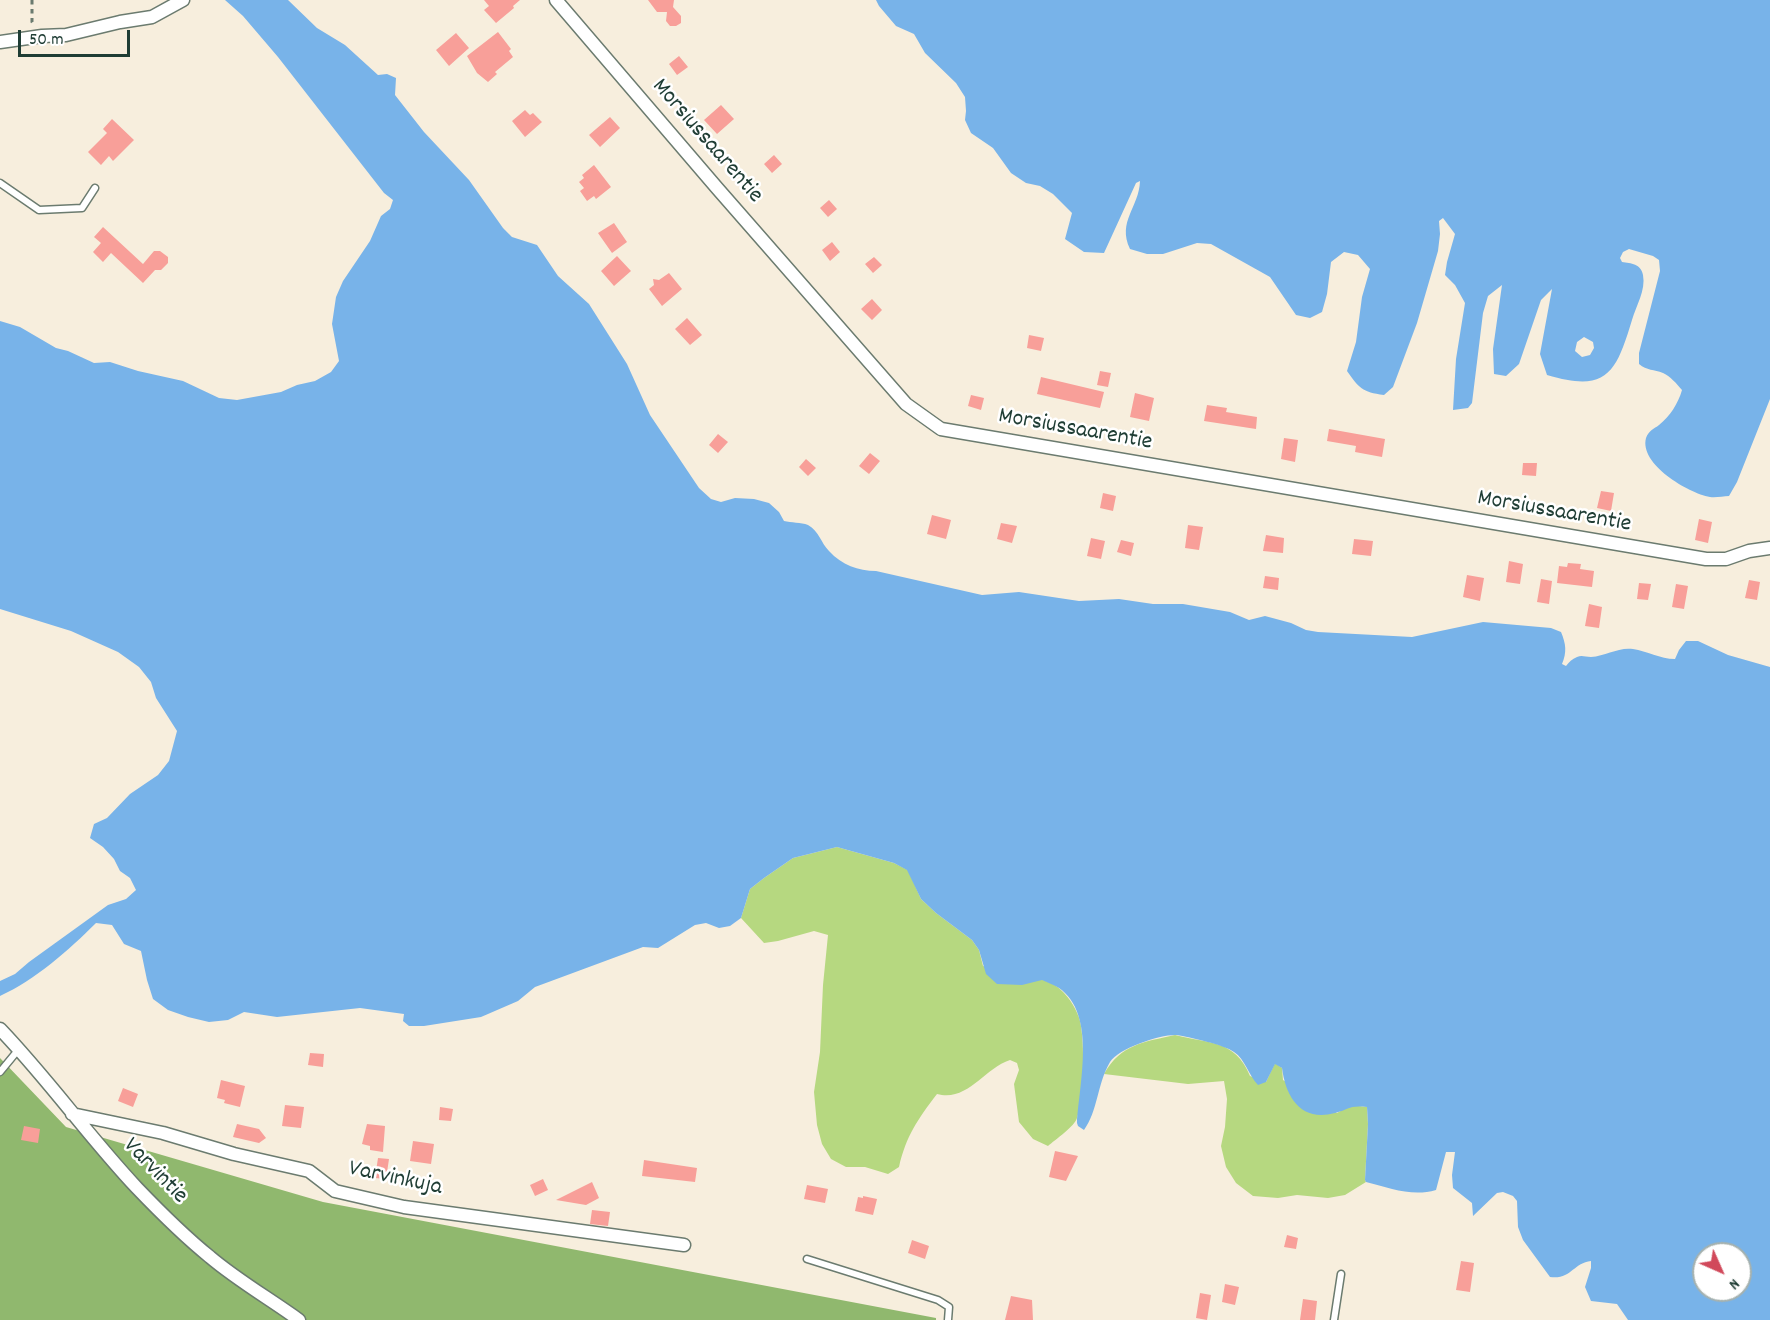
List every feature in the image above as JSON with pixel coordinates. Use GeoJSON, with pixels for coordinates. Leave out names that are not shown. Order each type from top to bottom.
{"type":"FeatureCollection","features":[{"type":"Feature","properties":{"kind":"street"},"geometry":{"type":"LineString","coordinates":[[0,42],[66,35],[152,17],[183,0]]}},
{"type":"Feature","properties":{"kind":"street","name":"Morsiussaarentie"},"geometry":{"type":"LineString","coordinates":[[556,0],[906,404],[941,429],[1706,560],[1726,560],[1749,551],[1770,548]]}},
{"type":"Feature","properties":{"kind":"street","name":"Varvintie"},"geometry":{"type":"LineString","coordinates":[[0,1029],[19,1048],[72,1114],[136,1187],[211,1258],[299,1320]]}},
{"type":"Feature","properties":{"kind":"street","name":"Varvinkuja"},"geometry":{"type":"LineString","coordinates":[[72,1114],[163,1133],[234,1154],[309,1171],[335,1191],[404,1207],[684,1245]]}},
{"type":"Feature","properties":{"kind":"lane"},"geometry":{"type":"LineString","coordinates":[[0,183],[39,210],[82,208],[95,188]]}},
{"type":"Feature","properties":{"kind":"lane"},"geometry":{"type":"LineString","coordinates":[[0,1072],[19,1048]]}},
{"type":"Feature","properties":{"kind":"lane"},"geometry":{"type":"LineString","coordinates":[[807,1259],[938,1300],[949,1307],[948,1320]]}},
{"type":"Feature","properties":{"kind":"lane"},"geometry":{"type":"LineString","coordinates":[[1335,1320],[1341,1274]]}},
{"type":"Feature","properties":{"kind":"path"},"geometry":{"type":"LineString","coordinates":[[32,0],[32,22],[42,36]]}},
{"type":"Feature","properties":{"kind":"green space"},"geometry":{"type":"Polygon","coordinates":[[[837,847],[894,863],[908,870],[921,899],[972,940],[979,950],[983,966],[1024,974],[1045,981],[1061,990],[1070,1000],[1079,1017],[1082,1030],[1081,1097],[1075,1121],[1048,1146],[1033,1139],[1019,1122],[1014,1084],[1019,1070],[1017,1063],[1010,1060],[1000,1064],[967,1089],[948,1095],[937,1094],[913,1128],[899,1167],[888,1174],[865,1167],[846,1167],[831,1159],[822,1144],[817,1125],[814,1092],[820,1052],[828,935],[814,931],[764,943],[741,918],[750,889],[764,878],[793,858],[837,847]]]}},
{"type":"Feature","properties":{"kind":"green space"},"geometry":{"type":"Polygon","coordinates":[[[1175,1035],[1210,1042],[1229,1049],[1244,1064],[1250,1076],[1266,1082],[1275,1063],[1282,1068],[1283,1080],[1337,1113],[1351,1105],[1367,1107],[1366,1182],[1345,1195],[1328,1198],[1297,1195],[1278,1198],[1253,1196],[1236,1183],[1226,1167],[1221,1146],[1227,1099],[1224,1081],[1188,1084],[1104,1074],[1118,1056],[1126,1050],[1175,1035]]]}},
{"type":"Feature","properties":{"kind":"green space"},"geometry":{"type":"Polygon","coordinates":[[[0,1058],[66,1127],[323,1202],[936,1318],[936,1320],[0,1320],[0,1058]]]}},
{"type":"Feature","properties":{"kind":"water"},"geometry":{"type":"Polygon","coordinates":[[[225,0],[288,0],[317,28],[345,45],[378,75],[387,74],[396,78],[395,95],[424,132],[469,180],[503,228],[512,237],[537,245],[558,276],[589,304],[627,364],[650,415],[699,488],[711,499],[721,502],[735,498],[769,503],[779,512],[784,521],[805,524],[812,528],[829,551],[839,560],[851,566],[982,595],[1019,592],[1079,601],[1119,599],[1153,604],[1183,604],[1230,612],[1249,620],[1265,616],[1318,632],[1412,637],[1483,622],[1551,628],[1561,632],[1565,648],[1562,664],[1566,666],[1579,656],[1591,657],[1628,649],[1675,659],[1686,641],[1698,641],[1728,655],[1770,667],[1770,1320],[1628,1320],[1617,1304],[1591,1301],[1585,1287],[1591,1261],[1585,1262],[1563,1276],[1550,1277],[1523,1240],[1518,1227],[1517,1201],[1513,1196],[1503,1192],[1497,1193],[1473,1216],[1472,1203],[1453,1188],[1455,1152],[1446,1152],[1436,1190],[1418,1193],[1366,1182],[1367,1107],[1353,1107],[1323,1115],[1304,1111],[1297,1105],[1287,1089],[1282,1068],[1275,1064],[1266,1082],[1258,1085],[1238,1055],[1229,1049],[1207,1042],[1170,1035],[1131,1047],[1115,1057],[1102,1079],[1089,1123],[1084,1130],[1077,1123],[1082,1070],[1082,1032],[1071,1000],[1059,988],[1042,980],[1022,985],[997,984],[986,974],[979,950],[972,940],[921,899],[907,870],[894,863],[837,847],[793,858],[764,878],[750,889],[741,918],[730,926],[719,928],[706,923],[695,925],[658,948],[643,947],[535,987],[518,1001],[481,1017],[424,1026],[409,1026],[403,1021],[404,1014],[360,1008],[277,1017],[244,1012],[228,1020],[209,1022],[188,1017],[168,1010],[153,999],[141,951],[124,944],[112,925],[96,923],[51,964],[26,982],[0,996],[0,981],[15,974],[108,905],[126,899],[136,890],[130,878],[120,871],[114,859],[90,838],[94,824],[107,818],[130,794],[158,775],[169,761],[177,731],[156,698],[151,682],[139,667],[118,652],[71,631],[0,609],[0,321],[20,327],[56,348],[94,363],[110,362],[183,381],[219,398],[237,400],[281,392],[315,381],[331,372],[339,361],[332,324],[336,297],[343,281],[370,241],[381,216],[390,209],[393,200],[384,193],[278,57],[243,16],[225,0]]]}},
{"type":"Feature","properties":{"kind":"water"},"geometry":{"type":"Polygon","coordinates":[[[876,0],[1770,0],[1770,399],[1737,482],[1729,496],[1712,497],[1690,490],[1657,467],[1646,448],[1647,435],[1670,414],[1682,390],[1666,375],[1639,364],[1639,353],[1660,271],[1659,260],[1653,256],[1629,249],[1623,252],[1620,258],[1622,262],[1638,266],[1642,271],[1644,281],[1620,353],[1606,374],[1596,379],[1567,380],[1547,375],[1540,354],[1552,289],[1541,300],[1519,364],[1506,376],[1494,374],[1493,349],[1502,285],[1488,296],[1483,313],[1472,403],[1468,408],[1453,410],[1456,359],[1465,303],[1455,285],[1445,275],[1455,234],[1443,218],[1439,221],[1438,251],[1417,323],[1393,387],[1384,395],[1366,391],[1347,371],[1356,342],[1362,297],[1370,269],[1358,255],[1344,252],[1331,262],[1322,312],[1310,318],[1296,315],[1270,277],[1211,244],[1197,243],[1163,254],[1147,254],[1130,249],[1126,230],[1127,222],[1139,191],[1140,181],[1136,183],[1104,253],[1084,252],[1065,239],[1072,213],[1053,194],[1040,186],[1026,183],[1011,173],[993,148],[971,133],[965,120],[965,97],[956,83],[925,53],[914,34],[896,26],[876,0]],[[1584,337],[1577,342],[1575,351],[1582,357],[1590,355],[1594,348],[1593,342],[1584,337]]]}},
{"type":"Feature","properties":{"kind":"building"},"geometry":{"type":"Polygon","coordinates":[[[484,0],[520,0],[496,23],[484,10],[489,6],[484,0]]]}},
{"type":"Feature","properties":{"kind":"building"},"geometry":{"type":"Polygon","coordinates":[[[648,0],[674,0],[673,7],[681,16],[681,23],[670,26],[666,21],[667,12],[657,12],[648,0]]]}},
{"type":"Feature","properties":{"kind":"building"},"geometry":{"type":"Polygon","coordinates":[[[498,32],[511,49],[509,51],[513,57],[495,72],[497,74],[488,82],[477,73],[467,56],[498,32]]]}},
{"type":"Feature","properties":{"kind":"building"},"geometry":{"type":"Polygon","coordinates":[[[456,33],[469,48],[449,66],[436,50],[456,33]]]}},
{"type":"Feature","properties":{"kind":"building"},"geometry":{"type":"Polygon","coordinates":[[[679,56],[688,67],[677,75],[669,64],[679,56]]]}},
{"type":"Feature","properties":{"kind":"building"},"geometry":{"type":"Polygon","coordinates":[[[721,105],[734,119],[717,134],[704,120],[721,105]]]}},
{"type":"Feature","properties":{"kind":"building"},"geometry":{"type":"Polygon","coordinates":[[[525,110],[530,115],[533,113],[542,122],[525,137],[512,121],[525,110]]]}},
{"type":"Feature","properties":{"kind":"building"},"geometry":{"type":"Polygon","coordinates":[[[610,117],[620,128],[600,147],[589,135],[610,117]]]}},
{"type":"Feature","properties":{"kind":"building"},"geometry":{"type":"Polygon","coordinates":[[[112,119],[134,140],[113,161],[109,156],[101,165],[88,152],[107,133],[103,129],[112,119]]]}},
{"type":"Feature","properties":{"kind":"building"},"geometry":{"type":"Polygon","coordinates":[[[774,155],[782,164],[772,173],[764,164],[774,155]]]}},
{"type":"Feature","properties":{"kind":"building"},"geometry":{"type":"Polygon","coordinates":[[[594,165],[611,187],[596,199],[594,196],[587,201],[580,191],[584,188],[579,182],[584,178],[582,175],[594,165]]]}},
{"type":"Feature","properties":{"kind":"building"},"geometry":{"type":"Polygon","coordinates":[[[829,200],[837,209],[828,217],[820,208],[829,200]]]}},
{"type":"Feature","properties":{"kind":"building"},"geometry":{"type":"Polygon","coordinates":[[[614,223],[627,242],[612,253],[598,233],[614,223]]]}},
{"type":"Feature","properties":{"kind":"building"},"geometry":{"type":"Polygon","coordinates":[[[103,227],[143,264],[154,251],[160,251],[168,257],[168,263],[161,270],[155,270],[143,283],[111,253],[103,262],[93,252],[101,243],[94,237],[103,227]]]}},
{"type":"Feature","properties":{"kind":"building"},"geometry":{"type":"Polygon","coordinates":[[[832,242],[840,252],[830,261],[822,250],[832,242]]]}},
{"type":"Feature","properties":{"kind":"building"},"geometry":{"type":"Polygon","coordinates":[[[617,256],[631,271],[614,286],[601,271],[617,256]]]}},
{"type":"Feature","properties":{"kind":"building"},"geometry":{"type":"Polygon","coordinates":[[[874,257],[882,265],[873,273],[865,264],[874,257]]]}},
{"type":"Feature","properties":{"kind":"building"},"geometry":{"type":"Polygon","coordinates":[[[669,273],[682,289],[662,306],[649,289],[654,285],[653,279],[659,280],[669,273]]]}},
{"type":"Feature","properties":{"kind":"building"},"geometry":{"type":"Polygon","coordinates":[[[872,299],[882,310],[872,320],[861,309],[872,299]]]}},
{"type":"Feature","properties":{"kind":"building"},"geometry":{"type":"Polygon","coordinates":[[[687,318],[702,335],[690,345],[675,329],[687,318]]]}},
{"type":"Feature","properties":{"kind":"building"},"geometry":{"type":"Polygon","coordinates":[[[1029,335],[1044,338],[1041,351],[1027,348],[1029,335]]]}},
{"type":"Feature","properties":{"kind":"building"},"geometry":{"type":"Polygon","coordinates":[[[1100,371],[1111,373],[1108,387],[1097,385],[1100,371]]]}},
{"type":"Feature","properties":{"kind":"building"},"geometry":{"type":"Polygon","coordinates":[[[1041,377],[1104,392],[1100,408],[1037,394],[1041,377]]]}},
{"type":"Feature","properties":{"kind":"building"},"geometry":{"type":"Polygon","coordinates":[[[1135,393],[1154,398],[1149,421],[1130,417],[1135,393]]]}},
{"type":"Feature","properties":{"kind":"building"},"geometry":{"type":"Polygon","coordinates":[[[971,395],[984,398],[981,410],[968,406],[971,395]]]}},
{"type":"Feature","properties":{"kind":"building"},"geometry":{"type":"Polygon","coordinates":[[[1207,405],[1227,408],[1226,412],[1257,417],[1256,429],[1204,421],[1207,405]]]}},
{"type":"Feature","properties":{"kind":"building"},"geometry":{"type":"Polygon","coordinates":[[[1329,429],[1385,439],[1382,457],[1355,452],[1356,446],[1327,441],[1329,429]]]}},
{"type":"Feature","properties":{"kind":"building"},"geometry":{"type":"Polygon","coordinates":[[[718,434],[728,442],[718,453],[709,445],[718,434]]]}},
{"type":"Feature","properties":{"kind":"building"},"geometry":{"type":"Polygon","coordinates":[[[1284,438],[1298,440],[1295,462],[1281,459],[1284,438]]]}},
{"type":"Feature","properties":{"kind":"building"},"geometry":{"type":"Polygon","coordinates":[[[870,453],[880,461],[869,474],[859,466],[870,453]]]}},
{"type":"Feature","properties":{"kind":"building"},"geometry":{"type":"Polygon","coordinates":[[[806,459],[816,468],[808,476],[799,467],[806,459]]]}},
{"type":"Feature","properties":{"kind":"building"},"geometry":{"type":"Polygon","coordinates":[[[1523,463],[1537,463],[1536,476],[1522,475],[1523,463]]]}},
{"type":"Feature","properties":{"kind":"building"},"geometry":{"type":"Polygon","coordinates":[[[1601,491],[1614,493],[1611,511],[1597,508],[1601,491]]]}},
{"type":"Feature","properties":{"kind":"building"},"geometry":{"type":"Polygon","coordinates":[[[1103,493],[1116,496],[1113,511],[1100,508],[1103,493]]]}},
{"type":"Feature","properties":{"kind":"building"},"geometry":{"type":"Polygon","coordinates":[[[932,515],[951,520],[946,539],[927,534],[932,515]]]}},
{"type":"Feature","properties":{"kind":"building"},"geometry":{"type":"Polygon","coordinates":[[[1699,519],[1712,522],[1708,543],[1695,540],[1699,519]]]}},
{"type":"Feature","properties":{"kind":"building"},"geometry":{"type":"Polygon","coordinates":[[[1001,523],[1017,526],[1012,543],[997,539],[1001,523]]]}},
{"type":"Feature","properties":{"kind":"building"},"geometry":{"type":"Polygon","coordinates":[[[1188,525],[1203,527],[1199,550],[1185,548],[1188,525]]]}},
{"type":"Feature","properties":{"kind":"building"},"geometry":{"type":"Polygon","coordinates":[[[1266,535],[1284,538],[1283,553],[1263,551],[1266,535]]]}},
{"type":"Feature","properties":{"kind":"building"},"geometry":{"type":"Polygon","coordinates":[[[1091,538],[1105,541],[1101,559],[1087,556],[1091,538]]]}},
{"type":"Feature","properties":{"kind":"building"},"geometry":{"type":"Polygon","coordinates":[[[1354,539],[1373,541],[1371,556],[1352,554],[1354,539]]]}},
{"type":"Feature","properties":{"kind":"building"},"geometry":{"type":"Polygon","coordinates":[[[1121,540],[1134,543],[1131,556],[1117,552],[1121,540]]]}},
{"type":"Feature","properties":{"kind":"building"},"geometry":{"type":"Polygon","coordinates":[[[1509,561],[1523,564],[1520,584],[1506,582],[1509,561]]]}},
{"type":"Feature","properties":{"kind":"building"},"geometry":{"type":"Polygon","coordinates":[[[1568,563],[1581,564],[1580,569],[1594,571],[1592,587],[1557,583],[1559,566],[1567,567],[1568,563]]]}},
{"type":"Feature","properties":{"kind":"building"},"geometry":{"type":"Polygon","coordinates":[[[1467,575],[1484,578],[1480,601],[1463,597],[1467,575]]]}},
{"type":"Feature","properties":{"kind":"building"},"geometry":{"type":"Polygon","coordinates":[[[1265,576],[1279,578],[1278,590],[1263,588],[1265,576]]]}},
{"type":"Feature","properties":{"kind":"building"},"geometry":{"type":"Polygon","coordinates":[[[1541,579],[1552,581],[1549,604],[1537,602],[1541,579]]]}},
{"type":"Feature","properties":{"kind":"building"},"geometry":{"type":"Polygon","coordinates":[[[1749,580],[1760,582],[1757,600],[1745,598],[1749,580]]]}},
{"type":"Feature","properties":{"kind":"building"},"geometry":{"type":"Polygon","coordinates":[[[1639,583],[1651,584],[1648,600],[1637,599],[1639,583]]]}},
{"type":"Feature","properties":{"kind":"building"},"geometry":{"type":"Polygon","coordinates":[[[1676,584],[1688,586],[1684,609],[1672,607],[1676,584]]]}},
{"type":"Feature","properties":{"kind":"building"},"geometry":{"type":"Polygon","coordinates":[[[1589,604],[1602,607],[1599,628],[1585,626],[1589,604]]]}},
{"type":"Feature","properties":{"kind":"building"},"geometry":{"type":"Polygon","coordinates":[[[310,1053],[324,1054],[323,1067],[308,1065],[310,1053]]]}},
{"type":"Feature","properties":{"kind":"building"},"geometry":{"type":"Polygon","coordinates":[[[221,1080],[245,1086],[240,1107],[224,1103],[225,1100],[217,1098],[221,1080]]]}},
{"type":"Feature","properties":{"kind":"building"},"geometry":{"type":"Polygon","coordinates":[[[123,1088],[138,1094],[133,1107],[118,1101],[123,1088]]]}},
{"type":"Feature","properties":{"kind":"building"},"geometry":{"type":"Polygon","coordinates":[[[285,1105],[304,1107],[301,1128],[282,1126],[285,1105]]]}},
{"type":"Feature","properties":{"kind":"building"},"geometry":{"type":"Polygon","coordinates":[[[440,1107],[453,1109],[451,1121],[439,1120],[440,1107]]]}},
{"type":"Feature","properties":{"kind":"building"},"geometry":{"type":"Polygon","coordinates":[[[237,1124],[259,1129],[266,1138],[259,1143],[233,1137],[237,1124]]]}},
{"type":"Feature","properties":{"kind":"building"},"geometry":{"type":"Polygon","coordinates":[[[367,1124],[385,1126],[383,1152],[370,1150],[370,1146],[362,1144],[367,1124]]]}},
{"type":"Feature","properties":{"kind":"building"},"geometry":{"type":"Polygon","coordinates":[[[24,1126],[40,1129],[38,1143],[21,1140],[24,1126]]]}},
{"type":"Feature","properties":{"kind":"building"},"geometry":{"type":"Polygon","coordinates":[[[413,1141],[434,1144],[431,1164],[410,1161],[413,1141]]]}},
{"type":"Feature","properties":{"kind":"building"},"geometry":{"type":"Polygon","coordinates":[[[1055,1151],[1078,1156],[1066,1181],[1049,1177],[1055,1151]]]}},
{"type":"Feature","properties":{"kind":"building"},"geometry":{"type":"Polygon","coordinates":[[[378,1158],[389,1159],[386,1179],[375,1178],[378,1158]]]}},
{"type":"Feature","properties":{"kind":"building"},"geometry":{"type":"Polygon","coordinates":[[[644,1160],[697,1168],[695,1182],[642,1176],[644,1160]]]}},
{"type":"Feature","properties":{"kind":"building"},"geometry":{"type":"Polygon","coordinates":[[[543,1179],[548,1190],[535,1196],[530,1185],[543,1179]]]}},
{"type":"Feature","properties":{"kind":"building"},"geometry":{"type":"Polygon","coordinates":[[[592,1182],[599,1198],[586,1205],[556,1200],[592,1182]]]}},
{"type":"Feature","properties":{"kind":"building"},"geometry":{"type":"Polygon","coordinates":[[[807,1185],[828,1189],[825,1203],[804,1199],[807,1185]]]}},
{"type":"Feature","properties":{"kind":"building"},"geometry":{"type":"Polygon","coordinates":[[[863,1196],[877,1199],[873,1215],[855,1211],[858,1197],[863,1198],[863,1196]]]}},
{"type":"Feature","properties":{"kind":"building"},"geometry":{"type":"Polygon","coordinates":[[[592,1210],[610,1212],[608,1226],[590,1224],[592,1210]]]}},
{"type":"Feature","properties":{"kind":"building"},"geometry":{"type":"Polygon","coordinates":[[[1287,1235],[1298,1238],[1296,1249],[1284,1247],[1287,1235]]]}},
{"type":"Feature","properties":{"kind":"building"},"geometry":{"type":"Polygon","coordinates":[[[912,1240],[929,1246],[925,1259],[908,1253],[912,1240]]]}},
{"type":"Feature","properties":{"kind":"building"},"geometry":{"type":"Polygon","coordinates":[[[1461,1261],[1474,1263],[1470,1292],[1456,1290],[1461,1261]]]}},
{"type":"Feature","properties":{"kind":"building"},"geometry":{"type":"Polygon","coordinates":[[[1225,1284],[1239,1287],[1235,1305],[1222,1302],[1225,1284]]]}},
{"type":"Feature","properties":{"kind":"building"},"geometry":{"type":"Polygon","coordinates":[[[1200,1293],[1211,1295],[1207,1320],[1196,1318],[1200,1293]]]}},
{"type":"Feature","properties":{"kind":"building"},"geometry":{"type":"Polygon","coordinates":[[[1011,1296],[1032,1300],[1033,1320],[1005,1320],[1011,1296]]]}},
{"type":"Feature","properties":{"kind":"building"},"geometry":{"type":"Polygon","coordinates":[[[1303,1299],[1317,1301],[1315,1320],[1300,1320],[1303,1299]]]}}]}
